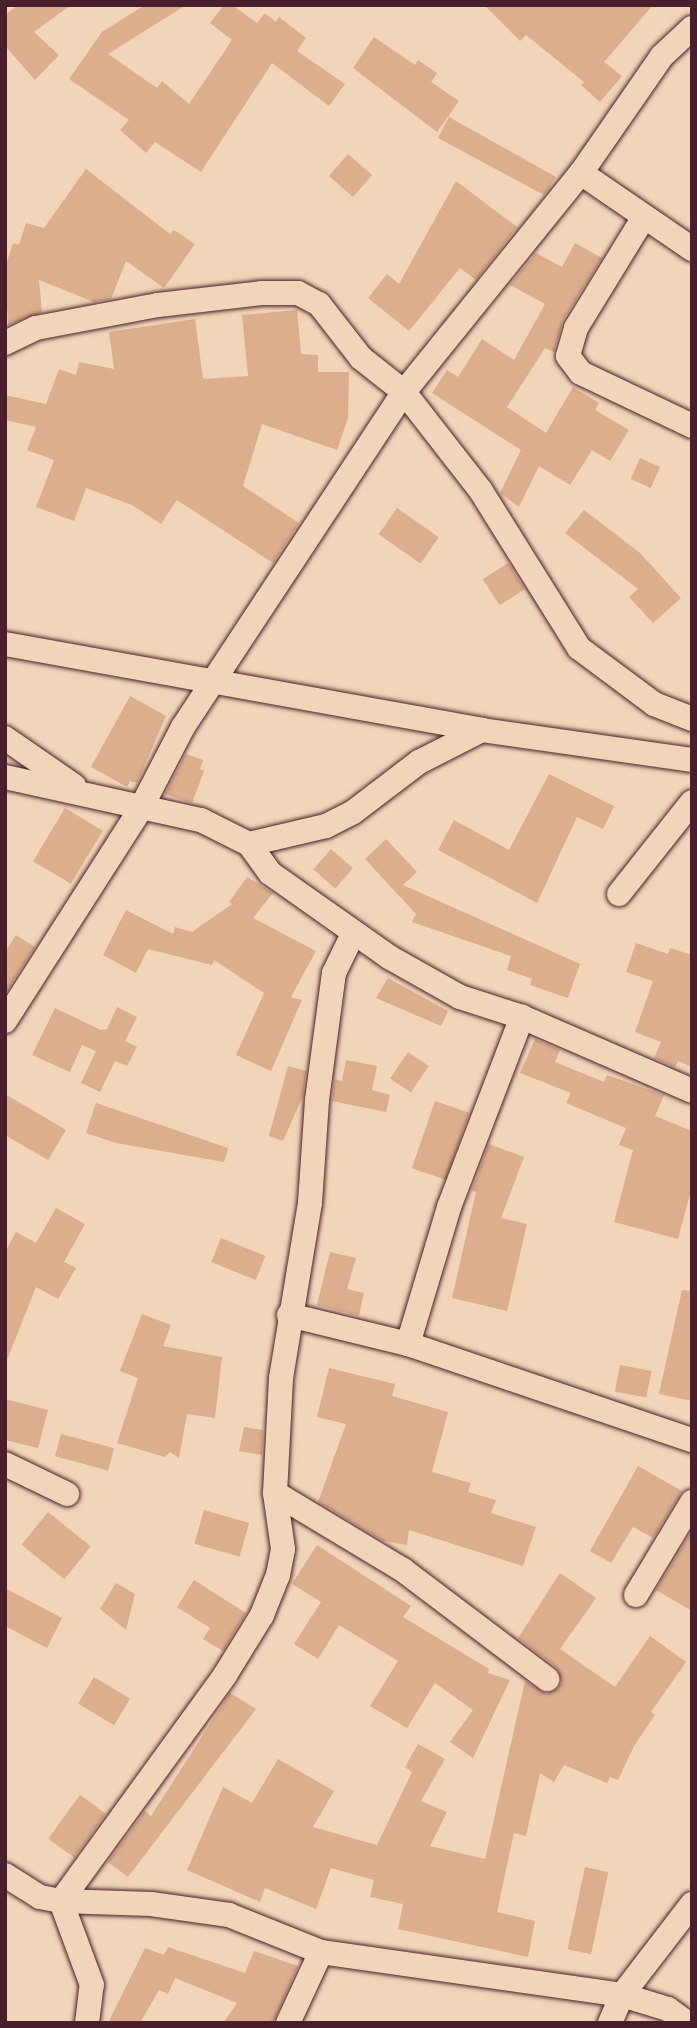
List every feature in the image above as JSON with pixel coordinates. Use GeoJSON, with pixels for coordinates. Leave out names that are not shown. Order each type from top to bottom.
{"type":"FeatureCollection","features":[{"type":"Feature","properties":{"kind":"street"},"geometry":{"type":"LineString","coordinates":[[5,1021],[141,808],[183,727],[404,391],[581,173],[662,56],[692,28]]}},
{"type":"Feature","properties":{"kind":"street"},"geometry":{"type":"LineString","coordinates":[[581,173],[692,248]]}},
{"type":"Feature","properties":{"kind":"street"},"geometry":{"type":"LineString","coordinates":[[644,217],[576,328],[568,356],[581,373],[692,426]]}},
{"type":"Feature","properties":{"kind":"street"},"geometry":{"type":"LineString","coordinates":[[5,343],[36,328],[73,319],[261,293],[298,293],[319,304],[362,358],[404,391],[481,491],[579,648],[654,704],[692,719]]}},
{"type":"Feature","properties":{"kind":"street"},"geometry":{"type":"LineString","coordinates":[[5,644],[212,684],[482,730],[692,760]]}},
{"type":"Feature","properties":{"kind":"street"},"geometry":{"type":"LineString","coordinates":[[249,844],[326,826],[352,813],[419,762],[482,730]]}},
{"type":"Feature","properties":{"kind":"street"},"geometry":{"type":"LineString","coordinates":[[5,738],[83,792]]}},
{"type":"Feature","properties":{"kind":"street"},"geometry":{"type":"LineString","coordinates":[[5,777],[201,820],[249,844],[270,873],[353,934],[460,997],[522,1017],[692,1091]]}},
{"type":"Feature","properties":{"kind":"street"},"geometry":{"type":"LineString","coordinates":[[619,894],[692,802]]}},
{"type":"Feature","properties":{"kind":"street"},"geometry":{"type":"LineString","coordinates":[[61,1901],[225,1675],[262,1615],[283,1549],[275,1493],[281,1378],[289,1315],[310,1203],[317,1100],[334,973],[353,934]]}},
{"type":"Feature","properties":{"kind":"street"},"geometry":{"type":"LineString","coordinates":[[408,1345],[449,1208],[522,1017]]}},
{"type":"Feature","properties":{"kind":"street"},"geometry":{"type":"LineString","coordinates":[[289,1315],[408,1345],[692,1440]]}},
{"type":"Feature","properties":{"kind":"street"},"geometry":{"type":"LineString","coordinates":[[5,1464],[67,1494]]}},
{"type":"Feature","properties":{"kind":"street"},"geometry":{"type":"LineString","coordinates":[[275,1493],[403,1570],[547,1679]]}},
{"type":"Feature","properties":{"kind":"street"},"geometry":{"type":"LineString","coordinates":[[636,1595],[692,1502]]}},
{"type":"Feature","properties":{"kind":"street"},"geometry":{"type":"LineString","coordinates":[[5,1875],[40,1897],[61,1901],[151,1904],[229,1915],[321,1952],[622,1994],[668,2009],[687,2023]]}},
{"type":"Feature","properties":{"kind":"street"},"geometry":{"type":"LineString","coordinates":[[61,1901],[92,1985],[87,2023]]}},
{"type":"Feature","properties":{"kind":"street"},"geometry":{"type":"LineString","coordinates":[[610,2023],[622,1994],[692,1904]]}},
{"type":"Feature","properties":{"kind":"street"},"geometry":{"type":"LineString","coordinates":[[288,2023],[321,1952]]}},
{"type":"Feature","properties":{"kind":"building"},"geometry":{"type":"Polygon","coordinates":[[[18,5],[71,5],[34,32],[59,55],[35,80],[5,46],[5,15],[18,5]]]}},
{"type":"Feature","properties":{"kind":"building"},"geometry":{"type":"Polygon","coordinates":[[[145,5],[186,5],[108,54],[157,88],[162,81],[189,104],[232,40],[210,23],[224,5],[232,5],[257,23],[265,13],[276,22],[279,17],[306,38],[297,51],[345,84],[329,106],[272,63],[201,172],[155,142],[146,153],[120,130],[129,120],[69,79],[102,32],[145,5]]]}},
{"type":"Feature","properties":{"kind":"building"},"geometry":{"type":"Polygon","coordinates":[[[484,5],[653,5],[604,62],[622,76],[600,102],[581,85],[584,82],[526,35],[520,41],[484,5]]]}},
{"type":"Feature","properties":{"kind":"building"},"geometry":{"type":"Polygon","coordinates":[[[374,37],[415,65],[418,60],[437,73],[431,82],[459,101],[437,132],[353,68],[374,37]]]}},
{"type":"Feature","properties":{"kind":"building"},"geometry":{"type":"Polygon","coordinates":[[[449,117],[556,177],[544,195],[438,138],[449,117]]]}},
{"type":"Feature","properties":{"kind":"building"},"geometry":{"type":"Polygon","coordinates":[[[348,154],[372,175],[353,197],[329,176],[348,154]]]}},
{"type":"Feature","properties":{"kind":"building"},"geometry":{"type":"Polygon","coordinates":[[[86,169],[170,234],[174,230],[195,244],[164,288],[126,261],[111,299],[94,302],[39,280],[42,312],[8,325],[5,268],[13,243],[19,245],[26,223],[44,228],[86,169]]]}},
{"type":"Feature","properties":{"kind":"building"},"geometry":{"type":"Polygon","coordinates":[[[456,181],[517,227],[476,280],[460,268],[409,331],[368,298],[387,274],[399,284],[456,181]]]}},
{"type":"Feature","properties":{"kind":"building"},"geometry":{"type":"Polygon","coordinates":[[[575,243],[602,258],[563,320],[554,352],[545,348],[507,407],[546,433],[573,387],[599,403],[595,410],[629,430],[610,461],[592,450],[570,485],[539,466],[519,507],[500,493],[521,450],[432,393],[447,370],[458,377],[482,339],[514,360],[545,304],[510,285],[536,253],[562,267],[575,243]]]}},
{"type":"Feature","properties":{"kind":"building"},"geometry":{"type":"Polygon","coordinates":[[[297,310],[301,354],[318,355],[318,372],[349,372],[348,418],[337,450],[262,424],[243,486],[299,523],[273,563],[177,500],[161,524],[132,505],[86,488],[74,521],[36,507],[54,460],[27,450],[36,427],[5,420],[5,395],[46,404],[59,369],[76,375],[79,362],[114,369],[109,332],[195,319],[203,379],[248,376],[242,315],[297,310]]]}},
{"type":"Feature","properties":{"kind":"building"},"geometry":{"type":"Polygon","coordinates":[[[640,458],[660,467],[651,488],[631,479],[640,458]]]}},
{"type":"Feature","properties":{"kind":"building"},"geometry":{"type":"Polygon","coordinates":[[[397,508],[439,537],[420,563],[379,534],[397,508]]]}},
{"type":"Feature","properties":{"kind":"building"},"geometry":{"type":"Polygon","coordinates":[[[584,510],[640,553],[681,598],[653,623],[629,597],[638,589],[565,533],[584,510]]]}},
{"type":"Feature","properties":{"kind":"building"},"geometry":{"type":"Polygon","coordinates":[[[508,563],[525,589],[500,605],[483,579],[508,563]]]}},
{"type":"Feature","properties":{"kind":"building"},"geometry":{"type":"Polygon","coordinates":[[[130,696],[166,716],[137,783],[130,781],[127,787],[91,767],[130,696]]]}},
{"type":"Feature","properties":{"kind":"building"},"geometry":{"type":"Polygon","coordinates":[[[186,754],[203,760],[200,769],[204,771],[192,803],[165,794],[186,754]]]}},
{"type":"Feature","properties":{"kind":"building"},"geometry":{"type":"Polygon","coordinates":[[[549,774],[614,806],[603,829],[577,817],[537,903],[438,850],[454,820],[509,850],[549,774]]]}},
{"type":"Feature","properties":{"kind":"building"},"geometry":{"type":"Polygon","coordinates":[[[65,808],[103,831],[71,884],[33,861],[65,808]]]}},
{"type":"Feature","properties":{"kind":"building"},"geometry":{"type":"Polygon","coordinates":[[[386,839],[417,872],[403,885],[580,964],[568,998],[530,985],[532,979],[507,970],[511,956],[412,922],[416,914],[365,859],[386,839]]]}},
{"type":"Feature","properties":{"kind":"building"},"geometry":{"type":"Polygon","coordinates":[[[331,849],[353,868],[335,888],[313,869],[331,849]]]}},
{"type":"Feature","properties":{"kind":"building"},"geometry":{"type":"Polygon","coordinates":[[[247,877],[273,893],[253,918],[316,951],[291,997],[302,1000],[271,1071],[236,1055],[264,993],[214,960],[212,965],[148,949],[136,973],[103,955],[126,910],[173,934],[175,927],[192,932],[232,904],[229,902],[247,877]]]}},
{"type":"Feature","properties":{"kind":"building"},"geometry":{"type":"Polygon","coordinates":[[[16,935],[35,947],[5,993],[5,952],[16,935]]]}},
{"type":"Feature","properties":{"kind":"building"},"geometry":{"type":"Polygon","coordinates":[[[636,943],[668,954],[670,948],[692,955],[692,1067],[678,1061],[675,1067],[654,1058],[661,1042],[635,1032],[653,981],[626,972],[636,943]]]}},
{"type":"Feature","properties":{"kind":"building"},"geometry":{"type":"Polygon","coordinates":[[[388,978],[448,1011],[441,1026],[376,998],[388,978]]]}},
{"type":"Feature","properties":{"kind":"building"},"geometry":{"type":"Polygon","coordinates":[[[117,1007],[137,1017],[125,1041],[137,1047],[127,1066],[115,1061],[100,1092],[81,1083],[96,1051],[82,1045],[70,1072],[32,1055],[55,1008],[101,1030],[107,1029],[117,1007]]]}},
{"type":"Feature","properties":{"kind":"building"},"geometry":{"type":"Polygon","coordinates":[[[535,1039],[560,1050],[555,1062],[604,1082],[607,1075],[664,1095],[655,1116],[692,1131],[692,1187],[678,1239],[614,1222],[633,1150],[619,1145],[626,1128],[566,1103],[571,1093],[520,1073],[535,1039]]]}},
{"type":"Feature","properties":{"kind":"building"},"geometry":{"type":"Polygon","coordinates":[[[408,1052],[429,1066],[411,1093],[390,1079],[408,1052]]]}},
{"type":"Feature","properties":{"kind":"building"},"geometry":{"type":"Polygon","coordinates":[[[346,1060],[377,1066],[372,1090],[390,1095],[386,1112],[332,1101],[335,1079],[342,1081],[346,1060]]]}},
{"type":"Feature","properties":{"kind":"building"},"geometry":{"type":"Polygon","coordinates":[[[288,1066],[306,1071],[303,1096],[283,1141],[269,1136],[288,1066]]]}},
{"type":"Feature","properties":{"kind":"building"},"geometry":{"type":"Polygon","coordinates":[[[5,1094],[66,1130],[48,1160],[5,1135],[5,1094]]]}},
{"type":"Feature","properties":{"kind":"building"},"geometry":{"type":"Polygon","coordinates":[[[435,1101],[469,1113],[446,1180],[412,1168],[435,1101]]]}},
{"type":"Feature","properties":{"kind":"building"},"geometry":{"type":"Polygon","coordinates":[[[96,1103],[228,1148],[224,1162],[116,1143],[86,1133],[96,1103]]]}},
{"type":"Feature","properties":{"kind":"building"},"geometry":{"type":"Polygon","coordinates":[[[489,1144],[524,1157],[501,1218],[527,1224],[507,1311],[452,1298],[476,1192],[472,1190],[489,1144]]]}},
{"type":"Feature","properties":{"kind":"building"},"geometry":{"type":"Polygon","coordinates":[[[56,1208],[85,1224],[64,1262],[76,1268],[58,1299],[36,1287],[5,1365],[5,1252],[16,1232],[36,1243],[56,1208]]]}},
{"type":"Feature","properties":{"kind":"building"},"geometry":{"type":"Polygon","coordinates":[[[221,1238],[266,1256],[256,1280],[211,1262],[221,1238]]]}},
{"type":"Feature","properties":{"kind":"building"},"geometry":{"type":"Polygon","coordinates":[[[330,1252],[356,1258],[347,1289],[364,1293],[359,1316],[317,1305],[330,1252]]]}},
{"type":"Feature","properties":{"kind":"building"},"geometry":{"type":"Polygon","coordinates":[[[682,1290],[692,1291],[692,1401],[659,1394],[682,1290]]]}},
{"type":"Feature","properties":{"kind":"building"},"geometry":{"type":"Polygon","coordinates":[[[142,1314],[171,1325],[163,1346],[222,1357],[215,1418],[187,1414],[179,1458],[170,1452],[165,1457],[117,1443],[138,1378],[120,1371],[142,1314]]]}},
{"type":"Feature","properties":{"kind":"building"},"geometry":{"type":"Polygon","coordinates":[[[620,1365],[651,1371],[646,1398],[615,1392],[620,1365]]]}},
{"type":"Feature","properties":{"kind":"building"},"geometry":{"type":"Polygon","coordinates":[[[329,1368],[395,1384],[392,1396],[448,1412],[432,1472],[471,1483],[468,1492],[496,1500],[491,1513],[536,1527],[523,1566],[409,1530],[407,1545],[383,1541],[318,1502],[346,1424],[317,1417],[329,1368]]]}},
{"type":"Feature","properties":{"kind":"building"},"geometry":{"type":"Polygon","coordinates":[[[5,1399],[48,1410],[38,1448],[5,1440],[5,1399]]]}},
{"type":"Feature","properties":{"kind":"building"},"geometry":{"type":"Polygon","coordinates":[[[244,1427],[263,1430],[262,1455],[239,1451],[244,1427]]]}},
{"type":"Feature","properties":{"kind":"building"},"geometry":{"type":"Polygon","coordinates":[[[61,1434],[114,1448],[108,1470],[55,1456],[61,1434]]]}},
{"type":"Feature","properties":{"kind":"building"},"geometry":{"type":"Polygon","coordinates":[[[638,1466],[682,1491],[653,1538],[633,1527],[611,1563],[590,1551],[638,1466]]]}},
{"type":"Feature","properties":{"kind":"building"},"geometry":{"type":"Polygon","coordinates":[[[204,1510],[249,1523],[240,1557],[194,1544],[204,1510]]]}},
{"type":"Feature","properties":{"kind":"building"},"geometry":{"type":"Polygon","coordinates":[[[48,1512],[91,1547],[64,1579],[22,1545],[48,1512]]]}},
{"type":"Feature","properties":{"kind":"building"},"geometry":{"type":"Polygon","coordinates":[[[692,1531],[692,1611],[656,1590],[692,1531]]]}},
{"type":"Feature","properties":{"kind":"building"},"geometry":{"type":"Polygon","coordinates":[[[317,1545],[411,1606],[403,1617],[489,1669],[488,1673],[510,1680],[473,1758],[450,1742],[473,1710],[435,1683],[407,1728],[370,1706],[398,1661],[339,1625],[318,1659],[294,1644],[321,1602],[292,1584],[317,1545]]]}},
{"type":"Feature","properties":{"kind":"building"},"geometry":{"type":"Polygon","coordinates":[[[560,1573],[596,1598],[560,1649],[615,1687],[650,1636],[686,1662],[651,1712],[655,1715],[634,1746],[618,1780],[610,1777],[607,1783],[564,1765],[554,1782],[540,1773],[526,1836],[514,1833],[497,1912],[535,1921],[528,1957],[398,1929],[403,1904],[370,1897],[374,1880],[331,1868],[316,1909],[265,1888],[260,1902],[187,1870],[223,1787],[252,1803],[278,1759],[334,1791],[313,1827],[377,1845],[412,1772],[405,1767],[418,1744],[445,1759],[421,1801],[447,1812],[430,1846],[485,1859],[525,1681],[546,1694],[558,1688],[562,1682],[556,1667],[518,1638],[560,1573]]]}},
{"type":"Feature","properties":{"kind":"building"},"geometry":{"type":"Polygon","coordinates":[[[194,1580],[246,1613],[223,1651],[203,1639],[210,1628],[177,1607],[194,1580]]]}},
{"type":"Feature","properties":{"kind":"building"},"geometry":{"type":"Polygon","coordinates":[[[116,1583],[135,1594],[126,1630],[100,1609],[116,1583]]]}},
{"type":"Feature","properties":{"kind":"building"},"geometry":{"type":"Polygon","coordinates":[[[5,1588],[62,1618],[47,1648],[5,1626],[5,1588]]]}},
{"type":"Feature","properties":{"kind":"building"},"geometry":{"type":"Polygon","coordinates":[[[94,1677],[130,1699],[114,1725],[78,1704],[94,1677]]]}},
{"type":"Feature","properties":{"kind":"building"},"geometry":{"type":"Polygon","coordinates":[[[230,1693],[256,1709],[128,1877],[108,1862],[145,1811],[151,1816],[230,1693]]]}},
{"type":"Feature","properties":{"kind":"building"},"geometry":{"type":"Polygon","coordinates":[[[80,1795],[106,1814],[74,1857],[48,1839],[80,1795]]]}},
{"type":"Feature","properties":{"kind":"building"},"geometry":{"type":"Polygon","coordinates":[[[585,1867],[608,1872],[591,1954],[568,1949],[585,1867]]]}},
{"type":"Feature","properties":{"kind":"building"},"geometry":{"type":"Polygon","coordinates":[[[168,1947],[245,1973],[254,1951],[298,1966],[273,2023],[223,2023],[237,2003],[175,1978],[168,1994],[159,1990],[140,2023],[108,2023],[145,1948],[164,1955],[168,1947]]]}}]}
